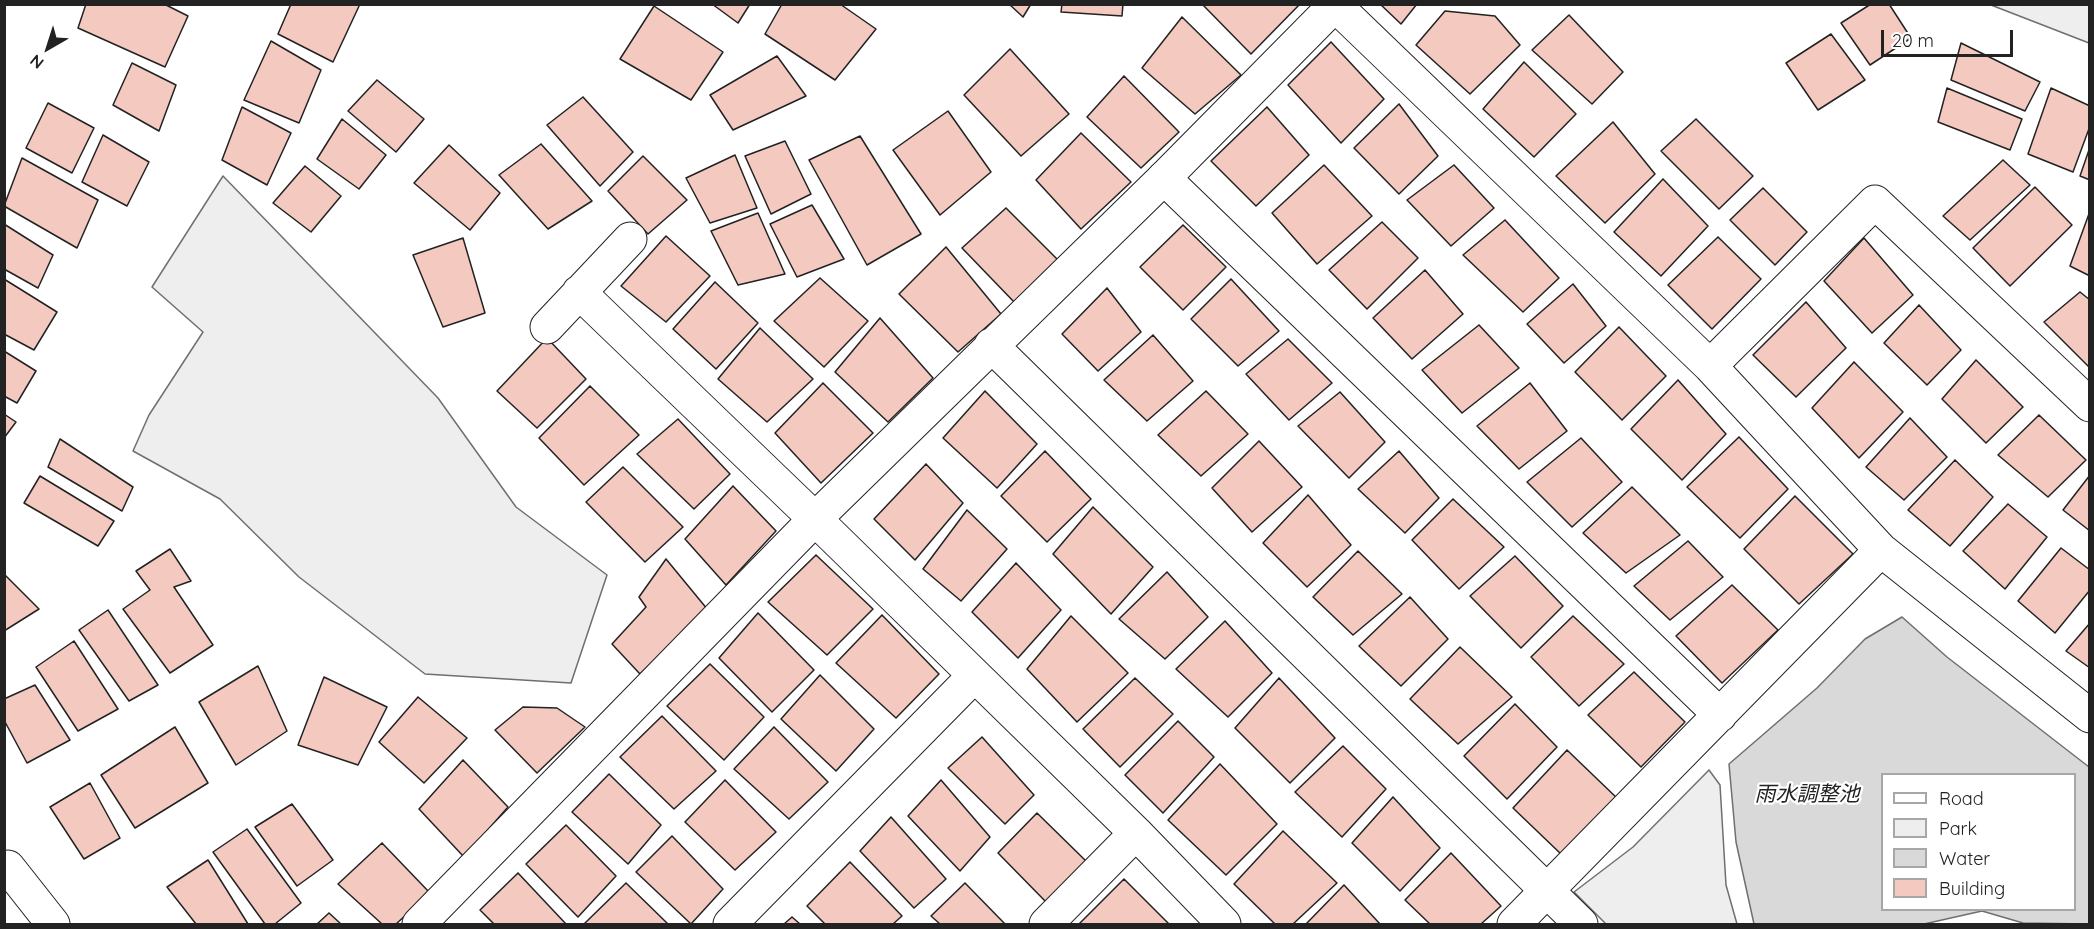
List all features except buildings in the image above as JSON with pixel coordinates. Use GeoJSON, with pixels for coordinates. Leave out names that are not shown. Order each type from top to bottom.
{"type":"FeatureCollection","features":[{"type":"Feature","properties":{"kind":"street"},"geometry":{"type":"LineString","coordinates":[[419,924],[815,519],[1164,178],[1335,5],[1710,366],[1881,550],[2090,716]]}},
{"type":"Feature","properties":{"kind":"street"},"geometry":{"type":"LineString","coordinates":[[1164,178],[1720,715]]}},
{"type":"Feature","properties":{"kind":"street"},"geometry":{"type":"LineString","coordinates":[[1710,366],[1875,202],[2090,405]]}},
{"type":"Feature","properties":{"kind":"street"},"geometry":{"type":"LineString","coordinates":[[547,327],[630,239]]}},
{"type":"Feature","properties":{"kind":"street"},"geometry":{"type":"LineString","coordinates":[[579,292],[815,519],[1136,834],[1224,924]]}},
{"type":"Feature","properties":{"kind":"street"},"geometry":{"type":"LineString","coordinates":[[991,345],[1545,892],[1581,924]]}},
{"type":"Feature","properties":{"kind":"street"},"geometry":{"type":"LineString","coordinates":[[1514,924],[1881,550]]}},
{"type":"Feature","properties":{"kind":"street"},"geometry":{"type":"LineString","coordinates":[[730,924],[974,676]]}},
{"type":"Feature","properties":{"kind":"street"},"geometry":{"type":"LineString","coordinates":[[1046,924],[1136,834]]}},
{"type":"Feature","properties":{"kind":"street"},"geometry":{"type":"LineString","coordinates":[[4,870],[8,867],[53,924]]}},
{"type":"Feature","properties":{"kind":"green space"},"geometry":{"type":"Polygon","coordinates":[[[1991,5],[2089,5],[2089,43],[1991,5]]]}},
{"type":"Feature","properties":{"kind":"green space"},"geometry":{"type":"Polygon","coordinates":[[[223,176],[438,398],[516,507],[607,575],[571,683],[425,674],[299,577],[220,499],[133,451],[149,415],[203,332],[152,287],[223,176]]]}},
{"type":"Feature","properties":{"kind":"green space"},"geometry":{"type":"Polygon","coordinates":[[[1709,770],[1720,785],[1726,885],[1737,924],[1606,924],[1574,892],[1633,847],[1709,770]]]}},
{"type":"Feature","properties":{"kind":"water","name":"雨水調整池"},"geometry":{"type":"Polygon","coordinates":[[[1902,617],[1947,657],[2089,767],[2089,924],[2023,923],[1982,911],[1924,924],[1754,924],[1736,842],[1729,764],[1817,688],[1865,639],[1902,617]]]}}]}
